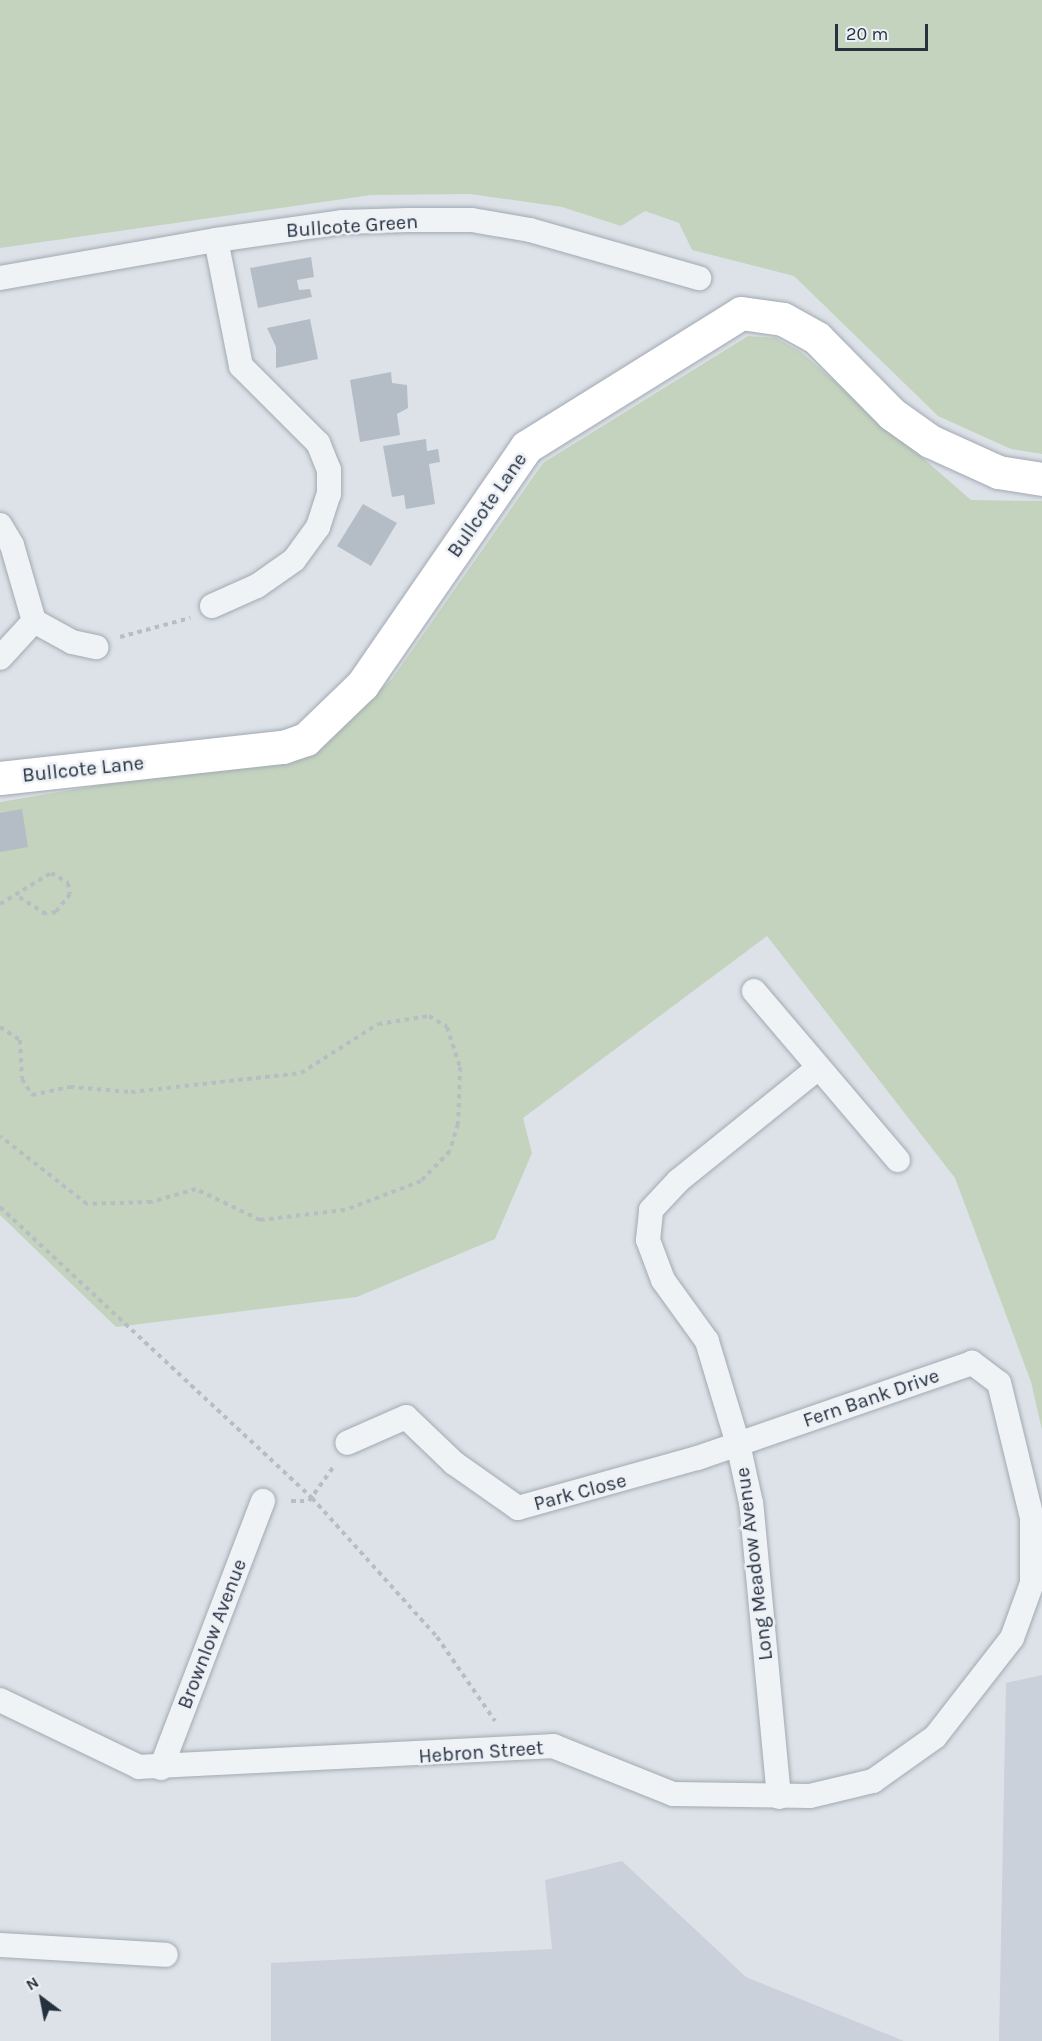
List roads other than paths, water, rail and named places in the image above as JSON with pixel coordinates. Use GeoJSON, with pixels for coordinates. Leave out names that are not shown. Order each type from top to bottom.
{"type":"FeatureCollection","features":[{"type":"Feature","properties":{"kind":"street","name":"Bullcote Green"},"geometry":{"type":"LineString","coordinates":[[0,278],[216,240],[342,222],[472,220],[586,242],[699,278]]}},
{"type":"Feature","properties":{"kind":"street"},"geometry":{"type":"LineString","coordinates":[[212,606],[256,586],[294,560],[318,527],[329,478],[318,443],[241,366],[216,240]]}},
{"type":"Feature","properties":{"kind":"street","name":"Bullcote Lane"},"geometry":{"type":"LineString","coordinates":[[0,778],[283,747],[306,739],[362,685],[526,447],[741,313],[783,319],[817,338],[892,414],[930,441],[998,472],[1042,479]]}},
{"type":"Feature","properties":{"kind":"street"},"geometry":{"type":"LineString","coordinates":[[0,525],[12,545],[34,621],[72,642],[96,646]]}},
{"type":"Feature","properties":{"kind":"street"},"geometry":{"type":"LineString","coordinates":[[0,658],[34,621]]}},
{"type":"Feature","properties":{"kind":"street"},"geometry":{"type":"LineString","coordinates":[[754,991],[817,1069],[898,1160]]}},
{"type":"Feature","properties":{"kind":"street","name":"Long Meadow Avenue"},"geometry":{"type":"LineString","coordinates":[[779,1797],[751,1503],[738,1444],[707,1341],[663,1280],[648,1240],[651,1210],[678,1181],[817,1069]]}},
{"type":"Feature","properties":{"kind":"street","name":"Fern Bank Drive"},"geometry":{"type":"LineString","coordinates":[[738,1444],[972,1363],[999,1383]]}},
{"type":"Feature","properties":{"kind":"street","name":"Hebron Street"},"geometry":{"type":"LineString","coordinates":[[0,1700],[139,1767],[161,1768],[500,1751],[553,1746],[674,1794],[810,1796],[873,1781],[935,1737],[1012,1638],[1032,1583],[1032,1518],[999,1383]]}},
{"type":"Feature","properties":{"kind":"street","name":"Park Close"},"geometry":{"type":"LineString","coordinates":[[347,1443],[406,1417],[454,1463],[518,1508],[738,1444]]}},
{"type":"Feature","properties":{"kind":"street","name":"Brownlow Avenue"},"geometry":{"type":"LineString","coordinates":[[161,1768],[263,1501]]}},
{"type":"Feature","properties":{"kind":"street"},"geometry":{"type":"LineString","coordinates":[[0,1945],[166,1955]]}}]}
